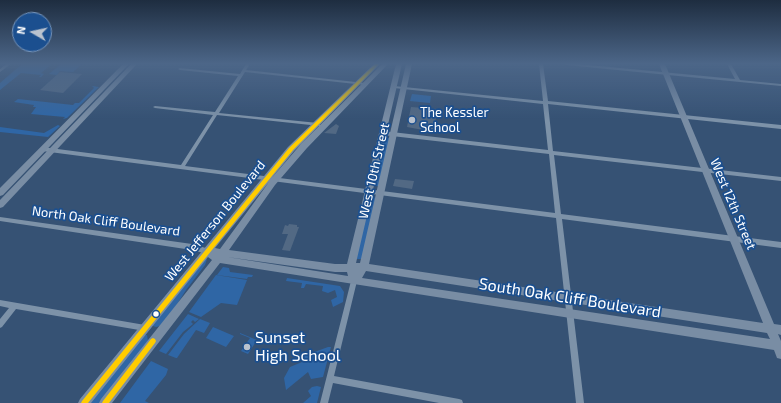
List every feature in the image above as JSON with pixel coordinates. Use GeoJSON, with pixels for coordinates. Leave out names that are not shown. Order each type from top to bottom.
{"type":"FeatureCollection","features":[{"type":"Feature","properties":{"kind":"street"},"geometry":{"type":"LineString","coordinates":[[0,193],[107,83]]}},
{"type":"Feature","properties":{"kind":"street"},"geometry":{"type":"LineString","coordinates":[[1,202],[116,83]]}},
{"type":"Feature","properties":{"kind":"street"},"geometry":{"type":"LineString","coordinates":[[182,167],[236,83]]}},
{"type":"Feature","properties":{"kind":"street","name":"West Jefferson Boulevard"},"geometry":{"type":"LineString","coordinates":[[84,403],[291,149],[320,125],[362,83]]}},
{"type":"Feature","properties":{"kind":"street","name":"West 10th Street"},"geometry":{"type":"LineString","coordinates":[[350,268],[395,83]]}},
{"type":"Feature","properties":{"kind":"street","name":"West 10th Street"},"geometry":{"type":"LineString","coordinates":[[324,403],[354,281],[364,267],[405,83]]}},
{"type":"Feature","properties":{"kind":"street"},"geometry":{"type":"LineString","coordinates":[[543,83],[580,403]]}},
{"type":"Feature","properties":{"kind":"street","name":"West 12th Street"},"geometry":{"type":"LineString","coordinates":[[669,83],[780,349]]}},
{"type":"Feature","properties":{"kind":"street"},"geometry":{"type":"LineString","coordinates":[[762,83],[781,85]]}},
{"type":"Feature","properties":{"kind":"street"},"geometry":{"type":"LineString","coordinates":[[394,87],[781,127]]}},
{"type":"Feature","properties":{"kind":"street"},"geometry":{"type":"LineString","coordinates":[[155,107],[320,125]]}},
{"type":"Feature","properties":{"kind":"street","name":"West Jefferson Boulevard"},"geometry":{"type":"LineString","coordinates":[[105,403],[243,225],[257,202],[320,125]]}},
{"type":"Feature","properties":{"kind":"street"},"geometry":{"type":"LineString","coordinates":[[383,133],[781,179]]}},
{"type":"Feature","properties":{"kind":"street"},"geometry":{"type":"LineString","coordinates":[[42,149],[368,190],[781,245]]}},
{"type":"Feature","properties":{"kind":"street","name":"North Oak Cliff Boulevard"},"geometry":{"type":"LineString","coordinates":[[0,219],[208,250]]}},
{"type":"Feature","properties":{"kind":"street"},"geometry":{"type":"LineString","coordinates":[[208,250],[220,255],[354,281],[350,268]]}},
{"type":"Feature","properties":{"kind":"street"},"geometry":{"type":"LineString","coordinates":[[220,255],[335,268],[364,267]]}},
{"type":"Feature","properties":{"kind":"street","name":"South Oak Cliff Boulevard"},"geometry":{"type":"LineString","coordinates":[[364,267],[781,330]]}},
{"type":"Feature","properties":{"kind":"street","name":"South Oak Cliff Boulevard"},"geometry":{"type":"LineString","coordinates":[[354,281],[569,313],[780,349]]}},
{"type":"Feature","properties":{"kind":"street"},"geometry":{"type":"LineString","coordinates":[[0,304],[145,328],[157,336]]}},
{"type":"Feature","properties":{"kind":"street"},"geometry":{"type":"LineString","coordinates":[[0,325],[14,306]]}},
{"type":"Feature","properties":{"kind":"street"},"geometry":{"type":"LineString","coordinates":[[330,379],[459,403]]}},
{"type":"Feature","properties":{"kind":"shaded area"},"geometry":{"type":"Polygon","coordinates":[[[0,83],[9,83],[0,90],[0,83]]]}},
{"type":"Feature","properties":{"kind":"shaded area"},"geometry":{"type":"Polygon","coordinates":[[[92,86],[99,87],[67,118],[63,119],[65,117],[31,114],[36,107],[33,107],[34,105],[14,102],[18,99],[73,105],[75,103],[79,103],[94,88],[92,86]]]}},
{"type":"Feature","properties":{"kind":"shaded area"},"geometry":{"type":"Polygon","coordinates":[[[412,94],[431,96],[430,103],[410,101],[412,94]]]}},
{"type":"Feature","properties":{"kind":"shaded area"},"geometry":{"type":"Polygon","coordinates":[[[58,125],[60,126],[48,137],[0,132],[0,127],[44,133],[58,125]]]}},
{"type":"Feature","properties":{"kind":"shaded area"},"geometry":{"type":"Polygon","coordinates":[[[384,138],[390,138],[379,186],[375,186],[373,184],[384,138]]]}},
{"type":"Feature","properties":{"kind":"shaded area"},"geometry":{"type":"Polygon","coordinates":[[[369,198],[376,198],[362,259],[356,259],[369,198]]]}},
{"type":"Feature","properties":{"kind":"shaded area"},"geometry":{"type":"Polygon","coordinates":[[[207,259],[205,265],[160,326],[153,326],[153,323],[202,261],[207,259]]]}},
{"type":"Feature","properties":{"kind":"shaded area"},"geometry":{"type":"Polygon","coordinates":[[[223,267],[229,268],[230,272],[253,275],[247,279],[217,275],[223,267]]]}},
{"type":"Feature","properties":{"kind":"shaded area"},"geometry":{"type":"Polygon","coordinates":[[[216,275],[247,280],[237,305],[221,303],[201,317],[189,312],[216,275]]]}},
{"type":"Feature","properties":{"kind":"shaded area"},"geometry":{"type":"Polygon","coordinates":[[[287,278],[340,286],[344,292],[343,302],[333,307],[331,300],[337,297],[335,290],[328,293],[322,291],[323,286],[306,284],[304,288],[301,288],[302,283],[286,281],[287,278]]]}},
{"type":"Feature","properties":{"kind":"shaded area"},"geometry":{"type":"Polygon","coordinates":[[[188,314],[199,319],[195,322],[193,320],[191,322],[193,324],[183,332],[166,354],[159,351],[188,314]]]}},
{"type":"Feature","properties":{"kind":"shaded area"},"geometry":{"type":"Polygon","coordinates":[[[200,319],[210,323],[204,333],[196,330],[177,358],[168,355],[184,334],[200,319]]]}},
{"type":"Feature","properties":{"kind":"shaded area"},"geometry":{"type":"Polygon","coordinates":[[[213,327],[234,336],[226,347],[206,338],[213,327]]]}},
{"type":"Feature","properties":{"kind":"shaded area"},"geometry":{"type":"Polygon","coordinates":[[[240,333],[257,340],[248,354],[241,351],[250,338],[240,333]]]}},
{"type":"Feature","properties":{"kind":"shaded area"},"geometry":{"type":"Polygon","coordinates":[[[144,335],[147,335],[148,341],[100,403],[89,403],[144,335]]]}},
{"type":"Feature","properties":{"kind":"shaded area"},"geometry":{"type":"Polygon","coordinates":[[[331,347],[323,377],[311,379],[308,372],[286,390],[284,378],[290,367],[302,362],[301,357],[331,347]]]}},
{"type":"Feature","properties":{"kind":"shaded area"},"geometry":{"type":"Polygon","coordinates":[[[151,361],[168,369],[166,375],[145,401],[149,403],[120,403],[151,361]]]}},
{"type":"Feature","properties":{"kind":"shaded area"},"geometry":{"type":"Polygon","coordinates":[[[312,387],[321,387],[317,403],[303,403],[311,396],[308,391],[312,387]]]}},
{"type":"Feature","properties":{"kind":"building"},"geometry":{"type":"Polygon","coordinates":[[[48,83],[73,83],[63,93],[40,90],[48,83]]]}},
{"type":"Feature","properties":{"kind":"building","name":"The Kessler School"},"geometry":{"type":"Polygon","coordinates":[[[411,107],[437,109],[434,132],[407,127],[411,107]]]}},
{"type":"Feature","properties":{"kind":"building"},"geometry":{"type":"Polygon","coordinates":[[[336,124],[339,126],[336,134],[324,133],[336,124]]]}},
{"type":"Feature","properties":{"kind":"building"},"geometry":{"type":"Polygon","coordinates":[[[395,179],[414,181],[412,189],[393,186],[395,179]]]}},
{"type":"Feature","properties":{"kind":"building"},"geometry":{"type":"Polygon","coordinates":[[[289,224],[297,225],[297,227],[299,227],[290,251],[282,250],[288,234],[282,234],[285,225],[288,226],[289,224]]]}},
{"type":"Feature","properties":{"kind":"transit line"},"geometry":{"type":"LineString","coordinates":[[84,403],[291,149],[358,83]]}},
{"type":"Feature","properties":{"kind":"transit line"},"geometry":{"type":"LineString","coordinates":[[105,403],[153,341]]}},
{"type":"Feature","properties":{"kind":"place","name":"The Kessler School"},"geometry":{"type":"Point","coordinates":[412,120]}},
{"type":"Feature","properties":{"kind":"place","name":"Sunset High School"},"geometry":{"type":"Point","coordinates":[247,347]}}]}
